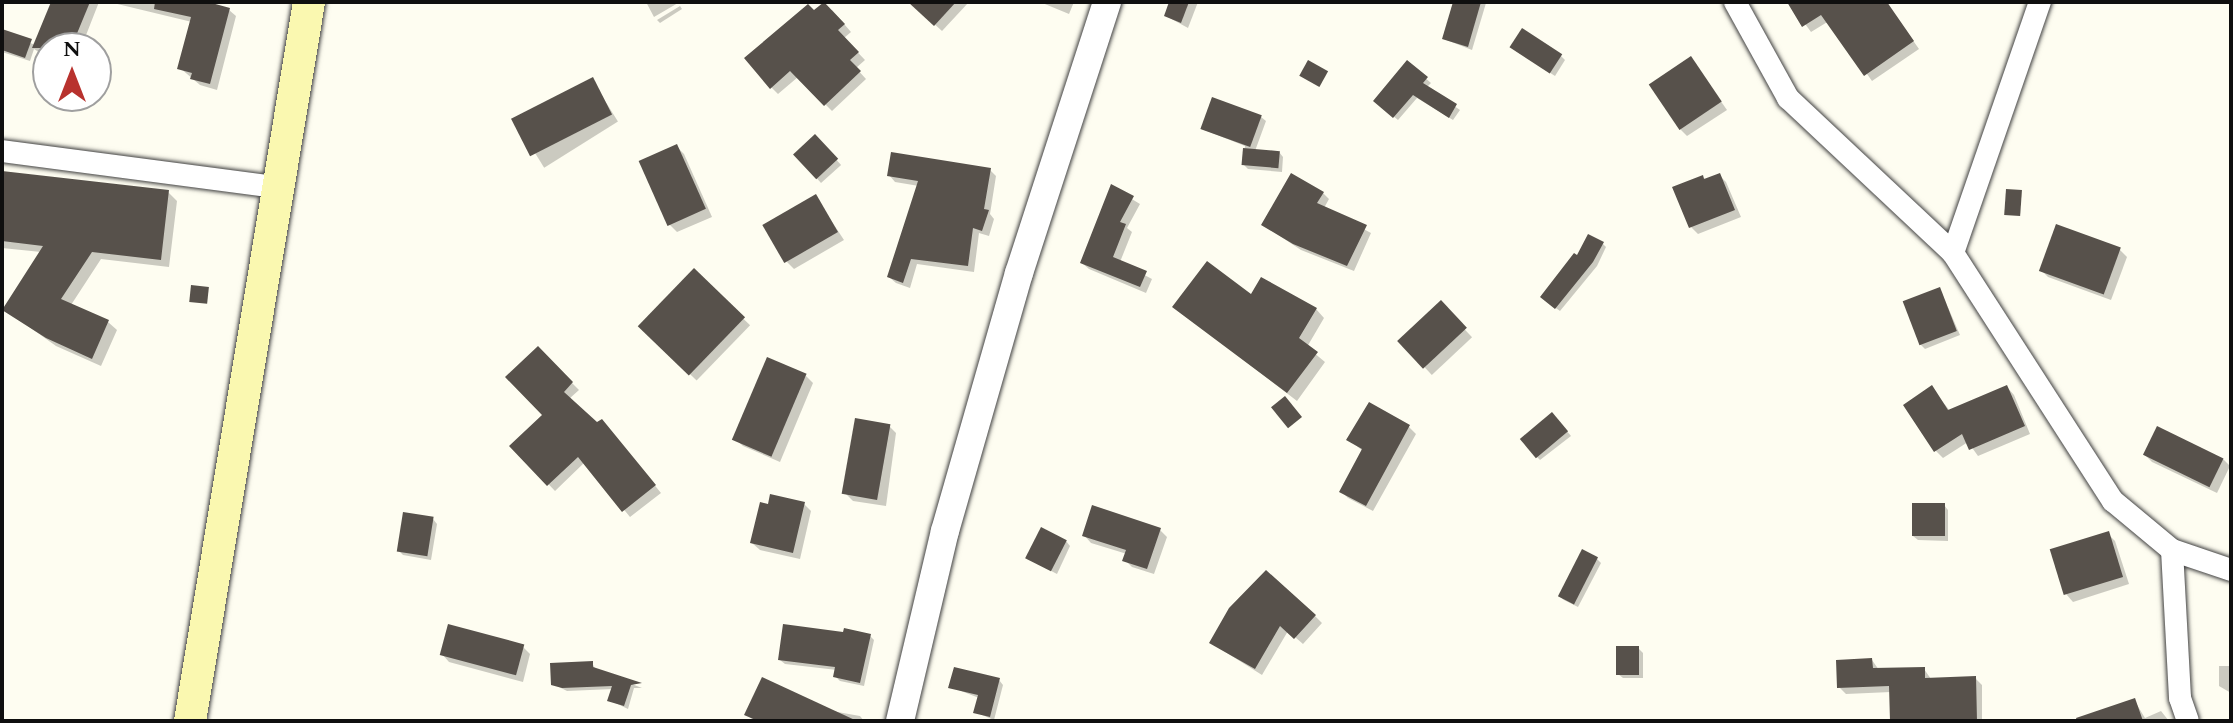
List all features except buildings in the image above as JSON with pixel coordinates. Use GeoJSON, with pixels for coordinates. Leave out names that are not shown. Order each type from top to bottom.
{"type":"FeatureCollection","features":[{"type":"Feature","properties":{"kind":"main road"},"geometry":{"type":"LineString","coordinates":[[190,721],[309,2]]}},
{"type":"Feature","properties":{"kind":"street"},"geometry":{"type":"LineString","coordinates":[[900,721],[945,531],[1010,303],[1107,2]]}},
{"type":"Feature","properties":{"kind":"street"},"geometry":{"type":"LineString","coordinates":[[1735,2],[1788,98],[1953,253],[2113,501],[2172,550],[2231,570]]}},
{"type":"Feature","properties":{"kind":"street"},"geometry":{"type":"LineString","coordinates":[[1953,253],[2040,2]]}},
{"type":"Feature","properties":{"kind":"street"},"geometry":{"type":"LineString","coordinates":[[2,151],[277,187]]}},
{"type":"Feature","properties":{"kind":"street"},"geometry":{"type":"LineString","coordinates":[[2172,550],[2180,698],[2188,721]]}}]}
